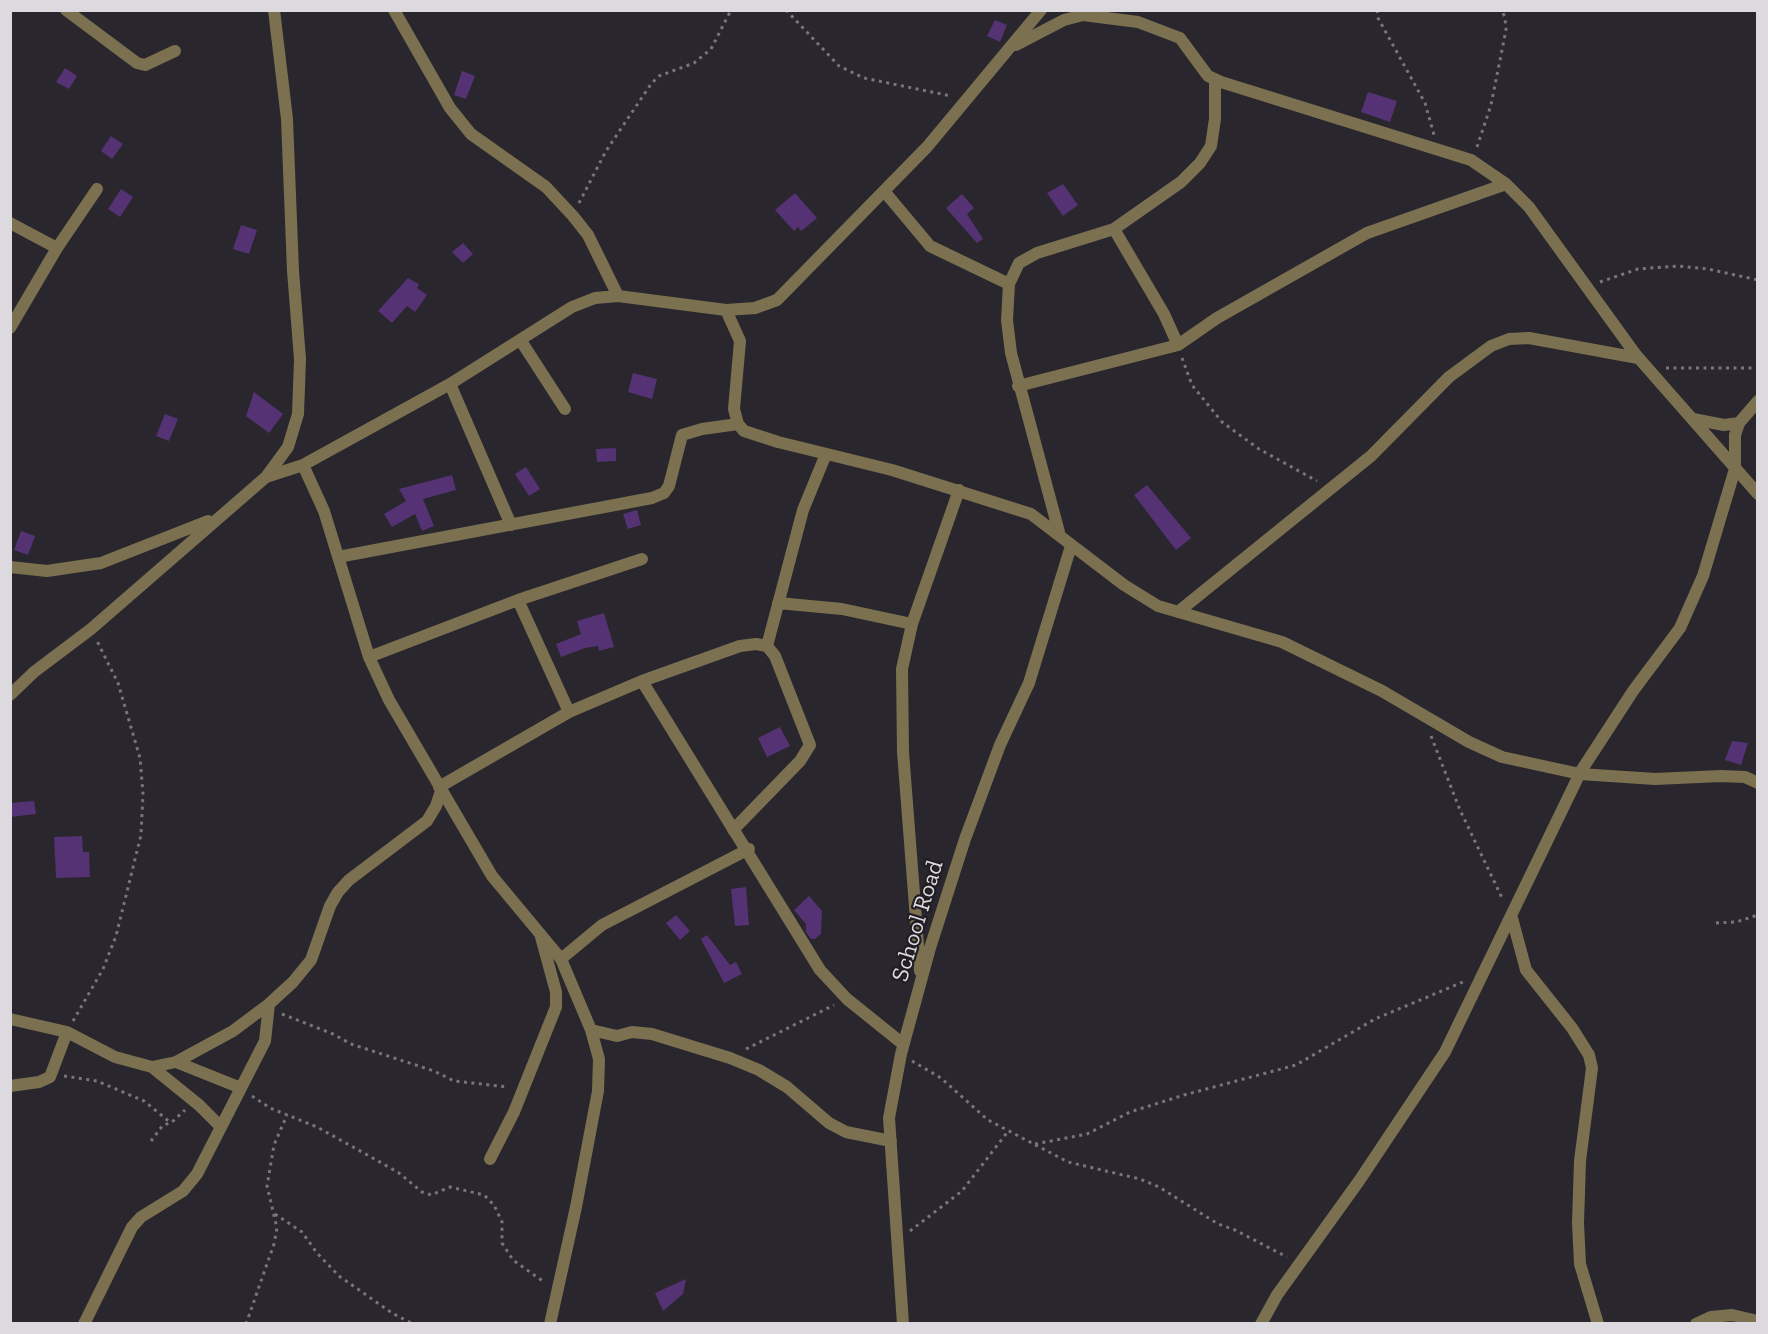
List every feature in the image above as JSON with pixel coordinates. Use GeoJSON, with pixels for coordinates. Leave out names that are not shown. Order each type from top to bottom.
{"type":"FeatureCollection","features":[{"type":"Feature","properties":{"kind":"street"},"geometry":{"type":"LineString","coordinates":[[66,10],[140,64],[175,51]]}},
{"type":"Feature","properties":{"kind":"street"},"geometry":{"type":"LineString","coordinates":[[10,695],[34,672],[91,629],[266,477],[288,447],[298,414],[300,360],[293,271],[287,119],[274,10]]}},
{"type":"Feature","properties":{"kind":"street"},"geometry":{"type":"LineString","coordinates":[[394,10],[426,71],[450,108],[471,134],[546,187],[573,216],[588,235],[618,296]]}},
{"type":"Feature","properties":{"kind":"street"},"geometry":{"type":"LineString","coordinates":[[266,477],[303,465],[450,384],[572,307],[595,298],[618,296],[726,310],[755,308],[777,300],[927,147],[1041,10]]}},
{"type":"Feature","properties":{"kind":"street"},"geometry":{"type":"LineString","coordinates":[[1013,46],[1064,20],[1083,15],[1138,22],[1180,38],[1189,47],[1198,65],[1215,79],[1471,160],[1506,184],[1529,207],[1643,363],[1758,494]]}},
{"type":"Feature","properties":{"kind":"street"},"geometry":{"type":"LineString","coordinates":[[1059,532],[1018,386],[1007,320],[1009,284],[1019,263],[1037,253],[1114,229],[1181,182],[1200,163],[1211,146],[1215,119],[1215,79]]}},
{"type":"Feature","properties":{"kind":"street"},"geometry":{"type":"LineString","coordinates":[[1018,386],[1178,345],[1217,318],[1367,233],[1506,184]]}},
{"type":"Feature","properties":{"kind":"street"},"geometry":{"type":"LineString","coordinates":[[10,328],[57,248],[97,189]]}},
{"type":"Feature","properties":{"kind":"street"},"geometry":{"type":"LineString","coordinates":[[884,191],[930,246],[956,261],[1009,284]]}},
{"type":"Feature","properties":{"kind":"street"},"geometry":{"type":"LineString","coordinates":[[10,223],[57,248]]}},
{"type":"Feature","properties":{"kind":"street"},"geometry":{"type":"LineString","coordinates":[[1114,229],[1164,314],[1178,345]]}},
{"type":"Feature","properties":{"kind":"street"},"geometry":{"type":"LineString","coordinates":[[726,310],[740,341],[734,409],[738,424],[744,431],[755,436],[958,490],[1031,514],[1059,532],[1071,546],[1158,606],[1282,642],[1382,691],[1502,757],[1580,774],[1655,779],[1737,776],[1758,783]]}},
{"type":"Feature","properties":{"kind":"street"},"geometry":{"type":"LineString","coordinates":[[1178,612],[1286,522],[1332,489],[1398,430],[1449,377],[1491,346],[1509,339],[1529,338],[1643,363]]}},
{"type":"Feature","properties":{"kind":"street"},"geometry":{"type":"LineString","coordinates":[[521,341],[565,409]]}},
{"type":"Feature","properties":{"kind":"street"},"geometry":{"type":"LineString","coordinates":[[450,384],[511,525]]}},
{"type":"Feature","properties":{"kind":"street"},"geometry":{"type":"LineString","coordinates":[[1261,1323],[1277,1295],[1445,1052],[1580,774],[1633,691],[1680,628],[1703,576],[1735,469],[1735,435],[1739,423],[1758,401]]}},
{"type":"Feature","properties":{"kind":"street"},"geometry":{"type":"LineString","coordinates":[[1692,418],[1716,424],[1739,423]]}},
{"type":"Feature","properties":{"kind":"street"},"geometry":{"type":"LineString","coordinates":[[338,557],[596,510],[658,496],[669,486],[682,435],[702,429],[738,424]]}},
{"type":"Feature","properties":{"kind":"street"},"geometry":{"type":"LineString","coordinates":[[767,646],[802,510],[826,454]]}},
{"type":"Feature","properties":{"kind":"street"},"geometry":{"type":"LineString","coordinates":[[303,465],[324,510],[369,657],[389,700],[492,876],[561,959],[591,1030],[599,1059],[598,1091],[550,1323]]}},
{"type":"Feature","properties":{"kind":"street"},"geometry":{"type":"LineString","coordinates":[[920,983],[903,752],[902,669],[912,624],[958,490]]}},
{"type":"Feature","properties":{"kind":"street"},"geometry":{"type":"LineString","coordinates":[[10,567],[47,571],[101,563],[218,517]]}},
{"type":"Feature","properties":{"kind":"street","name":"School Road"},"geometry":{"type":"LineString","coordinates":[[903,1323],[889,1118],[902,1049],[965,839],[1000,745],[1029,683],[1071,546]]}},
{"type":"Feature","properties":{"kind":"street"},"geometry":{"type":"LineString","coordinates":[[369,657],[518,600],[642,559]]}},
{"type":"Feature","properties":{"kind":"street"},"geometry":{"type":"LineString","coordinates":[[518,600],[569,712]]}},
{"type":"Feature","properties":{"kind":"street"},"geometry":{"type":"LineString","coordinates":[[777,603],[842,609],[912,624]]}},
{"type":"Feature","properties":{"kind":"street"},"geometry":{"type":"LineString","coordinates":[[152,1067],[176,1062],[208,1046],[269,1007],[311,960],[330,906],[338,892],[349,880],[427,821],[436,806],[440,789],[569,712],[642,681],[740,646],[767,646]]}},
{"type":"Feature","properties":{"kind":"street"},"geometry":{"type":"LineString","coordinates":[[733,830],[800,761],[810,745],[792,694],[775,656],[767,646]]}},
{"type":"Feature","properties":{"kind":"street"},"geometry":{"type":"LineString","coordinates":[[642,681],[733,830],[748,849],[820,970],[847,999],[902,1049]]}},
{"type":"Feature","properties":{"kind":"street"},"geometry":{"type":"LineString","coordinates":[[561,959],[602,925],[748,849]]}},
{"type":"Feature","properties":{"kind":"street"},"geometry":{"type":"LineString","coordinates":[[1512,918],[1526,970],[1572,1028],[1589,1055],[1592,1068],[1580,1161],[1578,1223],[1580,1264],[1598,1323]]}},
{"type":"Feature","properties":{"kind":"street"},"geometry":{"type":"LineString","coordinates":[[490,1159],[524,1089],[556,1007],[556,992],[539,930]]}},
{"type":"Feature","properties":{"kind":"street"},"geometry":{"type":"LineString","coordinates":[[84,1323],[132,1227],[141,1217],[183,1191],[196,1174],[266,1041],[269,1007]]}},
{"type":"Feature","properties":{"kind":"street"},"geometry":{"type":"LineString","coordinates":[[10,1019],[67,1032],[116,1057],[152,1067],[199,1105],[220,1127]]}},
{"type":"Feature","properties":{"kind":"street"},"geometry":{"type":"LineString","coordinates":[[591,1030],[617,1036],[632,1032],[652,1034],[730,1058],[759,1070],[787,1087],[829,1123],[846,1132],[891,1141]]}},
{"type":"Feature","properties":{"kind":"street"},"geometry":{"type":"LineString","coordinates":[[10,1086],[39,1082],[50,1077],[67,1032]]}},
{"type":"Feature","properties":{"kind":"street"},"geometry":{"type":"LineString","coordinates":[[176,1062],[242,1088]]}},
{"type":"Feature","properties":{"kind":"street"},"geometry":{"type":"LineString","coordinates":[[1696,1323],[1711,1317],[1732,1315],[1758,1321]]}},
{"type":"Feature","properties":{"kind":"path"},"geometry":{"type":"LineString","coordinates":[[573,216],[606,151],[651,84],[659,76],[694,63],[711,49],[731,10]]}},
{"type":"Feature","properties":{"kind":"path"},"geometry":{"type":"LineString","coordinates":[[786,10],[839,66],[864,78],[966,99]]}},
{"type":"Feature","properties":{"kind":"path"},"geometry":{"type":"LineString","coordinates":[[1377,10],[1378,18],[1425,103],[1438,148]]}},
{"type":"Feature","properties":{"kind":"path"},"geometry":{"type":"LineString","coordinates":[[1471,160],[1491,105],[1506,30],[1505,17],[1501,10]]}},
{"type":"Feature","properties":{"kind":"path"},"geometry":{"type":"LineString","coordinates":[[1587,286],[1638,269],[1678,266],[1708,269],[1758,280]]}},
{"type":"Feature","properties":{"kind":"path"},"geometry":{"type":"LineString","coordinates":[[1178,345],[1192,385],[1222,422],[1259,449],[1332,489]]}},
{"type":"Feature","properties":{"kind":"path"},"geometry":{"type":"LineString","coordinates":[[1643,363],[1758,368]]}},
{"type":"Feature","properties":{"kind":"path"},"geometry":{"type":"LineString","coordinates":[[67,1032],[103,969],[116,936],[141,835],[143,794],[140,758],[118,684],[91,629]]}},
{"type":"Feature","properties":{"kind":"path"},"geometry":{"type":"LineString","coordinates":[[1422,715],[1460,810],[1512,918]]}},
{"type":"Feature","properties":{"kind":"path"},"geometry":{"type":"LineString","coordinates":[[1716,923],[1736,922],[1758,915]]}},
{"type":"Feature","properties":{"kind":"path"},"geometry":{"type":"LineString","coordinates":[[1035,1144],[1088,1134],[1130,1112],[1296,1065],[1375,1019],[1469,979],[1488,967]]}},
{"type":"Feature","properties":{"kind":"path"},"geometry":{"type":"LineString","coordinates":[[730,1058],[847,999]]}},
{"type":"Feature","properties":{"kind":"path"},"geometry":{"type":"LineString","coordinates":[[269,1007],[351,1044],[434,1071],[453,1081],[524,1089]]}},
{"type":"Feature","properties":{"kind":"path"},"geometry":{"type":"LineString","coordinates":[[902,1049],[941,1078],[988,1120],[1079,1166],[1140,1179],[1159,1187],[1218,1224],[1301,1263]]}},
{"type":"Feature","properties":{"kind":"path"},"geometry":{"type":"LineString","coordinates":[[50,1077],[97,1081],[144,1101],[171,1123]]}},
{"type":"Feature","properties":{"kind":"path"},"geometry":{"type":"LineString","coordinates":[[242,1088],[270,1108],[317,1127],[399,1173],[422,1192],[431,1195],[450,1186],[484,1195],[494,1205],[502,1222],[502,1243],[513,1260],[558,1290]]}},
{"type":"Feature","properties":{"kind":"path"},"geometry":{"type":"LineString","coordinates":[[151,1141],[164,1125],[171,1123],[191,1104],[199,1105]]}},
{"type":"Feature","properties":{"kind":"path"},"geometry":{"type":"LineString","coordinates":[[246,1323],[274,1244],[277,1228],[267,1186],[276,1138],[287,1115]]}},
{"type":"Feature","properties":{"kind":"path"},"geometry":{"type":"LineString","coordinates":[[899,1239],[962,1191],[1009,1130]]}},
{"type":"Feature","properties":{"kind":"path"},"geometry":{"type":"LineString","coordinates":[[275,1214],[302,1232],[317,1253],[339,1276],[392,1313],[413,1323]]}},
{"type":"Feature","properties":{"kind":"building"},"geometry":{"type":"Polygon","coordinates":[[[995,20],[1007,25],[1000,42],[987,36],[995,20]]]}},
{"type":"Feature","properties":{"kind":"building"},"geometry":{"type":"Polygon","coordinates":[[[65,68],[77,76],[69,89],[56,82],[65,68]]]}},
{"type":"Feature","properties":{"kind":"building"},"geometry":{"type":"Polygon","coordinates":[[[462,71],[475,76],[466,99],[454,95],[462,71]]]}},
{"type":"Feature","properties":{"kind":"building"},"geometry":{"type":"Polygon","coordinates":[[[1368,92],[1397,101],[1390,122],[1361,112],[1368,92]]]}},
{"type":"Feature","properties":{"kind":"building"},"geometry":{"type":"Polygon","coordinates":[[[111,136],[123,144],[112,159],[101,151],[111,136]]]}},
{"type":"Feature","properties":{"kind":"building"},"geometry":{"type":"Polygon","coordinates":[[[1063,184],[1078,205],[1063,216],[1047,193],[1063,184]]]}},
{"type":"Feature","properties":{"kind":"building"},"geometry":{"type":"Polygon","coordinates":[[[121,189],[133,197],[120,217],[108,209],[121,189]]]}},
{"type":"Feature","properties":{"kind":"building"},"geometry":{"type":"Polygon","coordinates":[[[795,193],[817,218],[801,231],[798,227],[794,231],[775,210],[795,193]]]}},
{"type":"Feature","properties":{"kind":"building"},"geometry":{"type":"Polygon","coordinates":[[[962,194],[974,208],[967,214],[983,239],[977,243],[946,208],[962,194]]]}},
{"type":"Feature","properties":{"kind":"building"},"geometry":{"type":"Polygon","coordinates":[[[241,225],[257,230],[249,254],[233,249],[241,225]]]}},
{"type":"Feature","properties":{"kind":"building"},"geometry":{"type":"Polygon","coordinates":[[[463,243],[473,254],[463,263],[452,252],[463,243]]]}},
{"type":"Feature","properties":{"kind":"building"},"geometry":{"type":"Polygon","coordinates":[[[408,278],[419,284],[417,288],[427,295],[415,312],[407,306],[392,323],[378,311],[408,278]]]}},
{"type":"Feature","properties":{"kind":"building"},"geometry":{"type":"Polygon","coordinates":[[[633,373],[657,379],[652,399],[628,392],[633,373]]]}},
{"type":"Feature","properties":{"kind":"building"},"geometry":{"type":"Polygon","coordinates":[[[254,392],[283,414],[269,433],[246,416],[254,392]]]}},
{"type":"Feature","properties":{"kind":"building"},"geometry":{"type":"Polygon","coordinates":[[[165,414],[178,419],[169,441],[156,436],[165,414]]]}},
{"type":"Feature","properties":{"kind":"building"},"geometry":{"type":"Polygon","coordinates":[[[616,448],[616,461],[597,462],[596,449],[616,448]]]}},
{"type":"Feature","properties":{"kind":"building"},"geometry":{"type":"Polygon","coordinates":[[[526,467],[540,489],[529,496],[515,474],[526,467]]]}},
{"type":"Feature","properties":{"kind":"building"},"geometry":{"type":"Polygon","coordinates":[[[452,475],[456,490],[423,499],[434,526],[422,531],[415,514],[392,527],[384,514],[406,501],[399,489],[452,475]]]}},
{"type":"Feature","properties":{"kind":"building"},"geometry":{"type":"Polygon","coordinates":[[[1147,485],[1191,538],[1176,550],[1134,495],[1147,485]]]}},
{"type":"Feature","properties":{"kind":"building"},"geometry":{"type":"Polygon","coordinates":[[[637,510],[641,525],[628,529],[623,514],[637,510]]]}},
{"type":"Feature","properties":{"kind":"building"},"geometry":{"type":"Polygon","coordinates":[[[21,531],[35,536],[28,555],[14,550],[21,531]]]}},
{"type":"Feature","properties":{"kind":"building"},"geometry":{"type":"Polygon","coordinates":[[[604,613],[614,647],[599,651],[598,646],[585,648],[561,657],[556,644],[581,634],[577,621],[604,613]]]}},
{"type":"Feature","properties":{"kind":"building"},"geometry":{"type":"Polygon","coordinates":[[[780,727],[790,746],[767,757],[758,738],[780,727]]]}},
{"type":"Feature","properties":{"kind":"building"},"geometry":{"type":"Polygon","coordinates":[[[1732,741],[1748,743],[1741,765],[1725,760],[1732,741]]]}},
{"type":"Feature","properties":{"kind":"building"},"geometry":{"type":"Polygon","coordinates":[[[34,801],[36,814],[10,817],[10,803],[34,801]]]}},
{"type":"Feature","properties":{"kind":"building"},"geometry":{"type":"Polygon","coordinates":[[[82,836],[83,852],[89,852],[90,877],[56,878],[54,837],[82,836]]]}},
{"type":"Feature","properties":{"kind":"building"},"geometry":{"type":"Polygon","coordinates":[[[746,887],[749,925],[735,926],[731,889],[746,887]]]}},
{"type":"Feature","properties":{"kind":"building"},"geometry":{"type":"Polygon","coordinates":[[[809,896],[822,911],[821,934],[815,939],[811,939],[806,932],[806,924],[794,910],[809,896]]]}},
{"type":"Feature","properties":{"kind":"building"},"geometry":{"type":"Polygon","coordinates":[[[676,915],[690,931],[680,940],[666,923],[676,915]]]}},
{"type":"Feature","properties":{"kind":"building"},"geometry":{"type":"Polygon","coordinates":[[[707,935],[730,965],[736,962],[742,974],[724,983],[701,939],[707,935]]]}},
{"type":"Feature","properties":{"kind":"building"},"geometry":{"type":"Polygon","coordinates":[[[686,1279],[683,1294],[663,1311],[655,1293],[686,1279]]]}}]}
